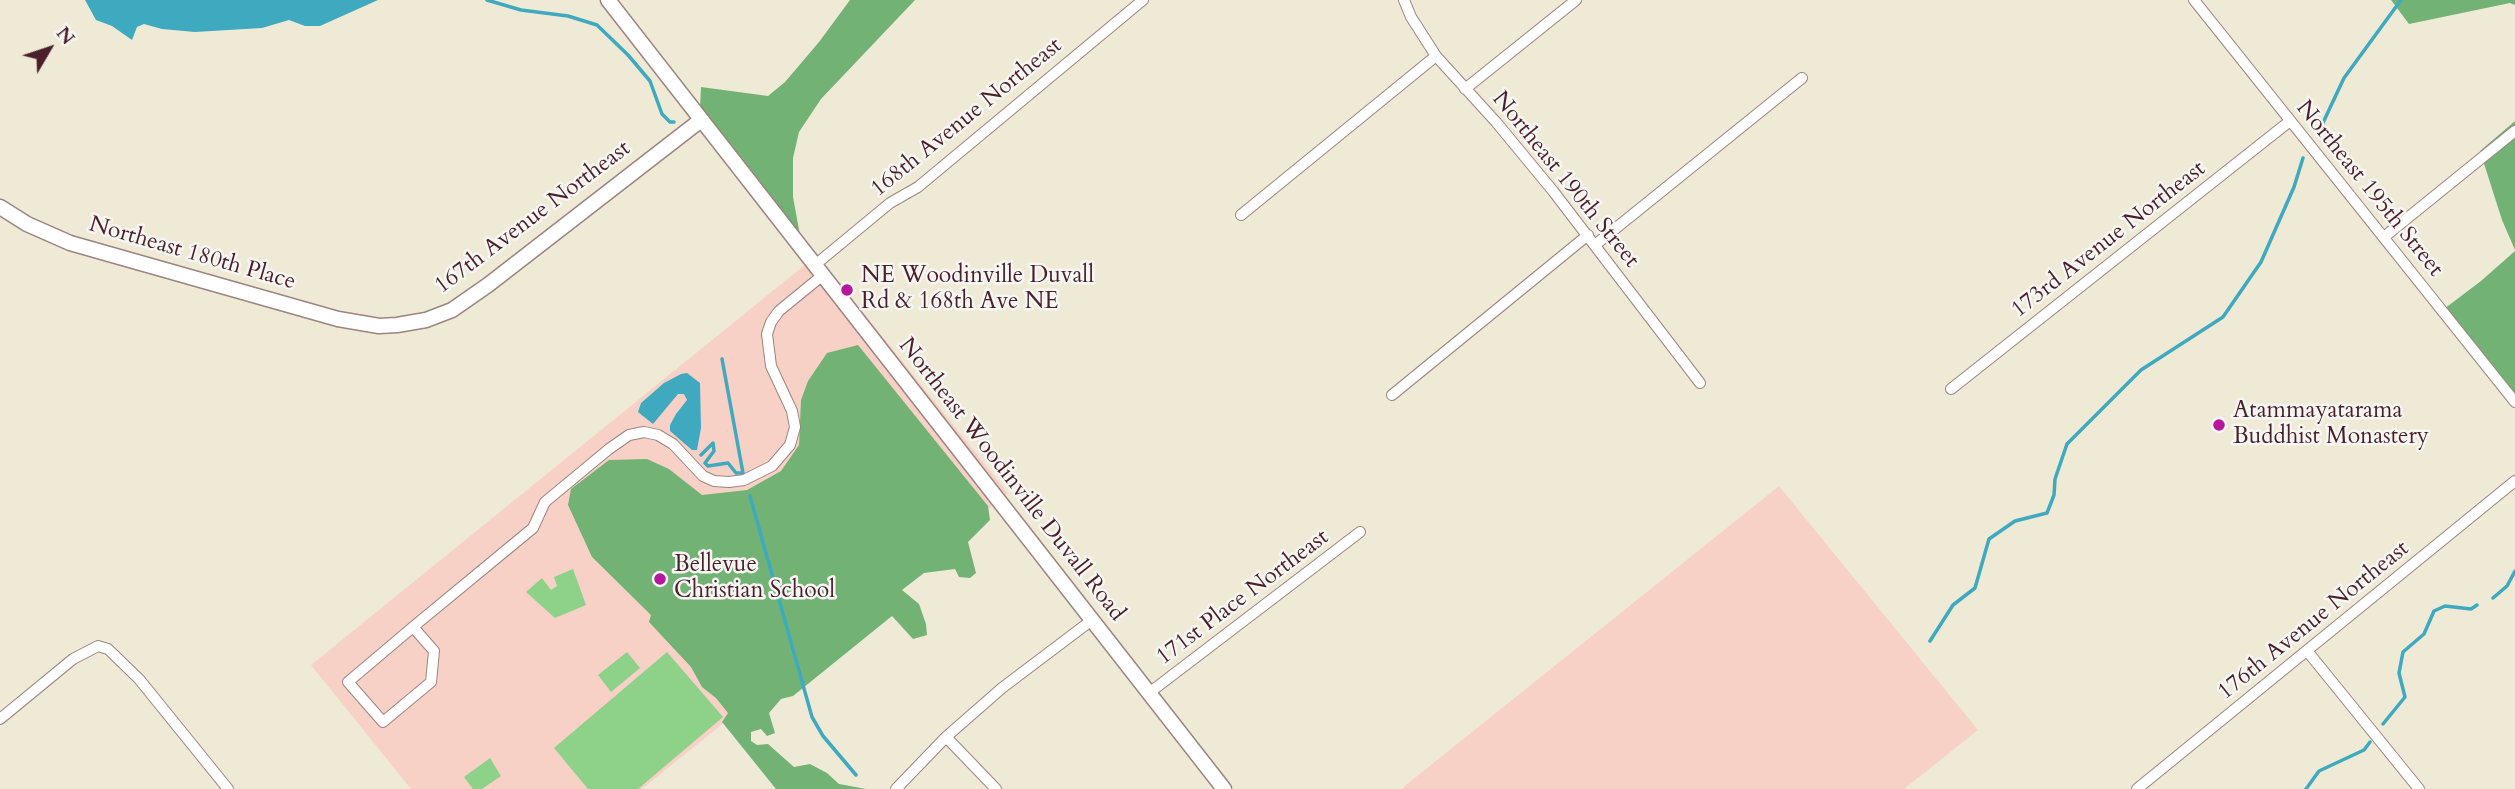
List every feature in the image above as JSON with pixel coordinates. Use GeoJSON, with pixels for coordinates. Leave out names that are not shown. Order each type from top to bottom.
{"type":"FeatureCollection","features":[{"type":"Feature","properties":{"kind":"main road","name":"Northeast Woodinville Duvall Road"},"geometry":{"type":"LineString","coordinates":[[608,0],[1224,789]]}},
{"type":"Feature","properties":{"kind":"main road","name":"167th Avenue Northeast"},"geometry":{"type":"LineString","coordinates":[[379,326],[397,326],[426,320],[452,310],[701,120]]}},
{"type":"Feature","properties":{"kind":"main road","name":"Northeast 180th Place"},"geometry":{"type":"LineString","coordinates":[[0,207],[27,224],[70,243],[326,316],[379,326]]}},
{"type":"Feature","properties":{"kind":"street","name":"168th Avenue Northeast"},"geometry":{"type":"LineString","coordinates":[[413,627],[434,651],[431,682],[383,722],[348,682],[413,627],[533,528],[545,502],[629,435],[644,432],[659,435],[673,444],[703,476],[714,481],[744,480],[772,466],[790,445],[794,427],[792,411],[772,366],[767,334],[779,311],[890,203],[918,187],[1143,0]]}},
{"type":"Feature","properties":{"kind":"street","name":"Northeast 190th Street"},"geometry":{"type":"LineString","coordinates":[[1404,0],[1411,17],[1436,56],[1496,122],[1588,234],[1700,383]]}},
{"type":"Feature","properties":{"kind":"street"},"geometry":{"type":"LineString","coordinates":[[1465,89],[1576,0]]}},
{"type":"Feature","properties":{"kind":"street","name":"Northeast 195th Street"},"geometry":{"type":"LineString","coordinates":[[2194,0],[2515,402]]}},
{"type":"Feature","properties":{"kind":"street"},"geometry":{"type":"LineString","coordinates":[[1241,215],[1436,56]]}},
{"type":"Feature","properties":{"kind":"street"},"geometry":{"type":"LineString","coordinates":[[1595,244],[1802,78]]}},
{"type":"Feature","properties":{"kind":"street","name":"173rd Avenue Northeast"},"geometry":{"type":"LineString","coordinates":[[1951,389],[2290,121]]}},
{"type":"Feature","properties":{"kind":"street"},"geometry":{"type":"LineString","coordinates":[[2384,237],[2515,131]]}},
{"type":"Feature","properties":{"kind":"street"},"geometry":{"type":"LineString","coordinates":[[1392,396],[1588,234]]}},
{"type":"Feature","properties":{"kind":"street","name":"176th Avenue Northeast"},"geometry":{"type":"LineString","coordinates":[[2137,789],[2515,481]]}},
{"type":"Feature","properties":{"kind":"street","name":"171st Place Northeast"},"geometry":{"type":"LineString","coordinates":[[1149,693],[1360,533]]}},
{"type":"Feature","properties":{"kind":"street"},"geometry":{"type":"LineString","coordinates":[[896,789],[946,737],[1002,688],[1092,620]]}},
{"type":"Feature","properties":{"kind":"street"},"geometry":{"type":"LineString","coordinates":[[0,719],[82,654],[98,646],[108,649],[139,679],[228,789]]}},
{"type":"Feature","properties":{"kind":"street"},"geometry":{"type":"LineString","coordinates":[[2308,652],[2419,789]]}},
{"type":"Feature","properties":{"kind":"street"},"geometry":{"type":"LineString","coordinates":[[946,737],[996,789]]}},
{"type":"Feature","properties":{"kind":"shaded area","name":"Bellevue Christian School"},"geometry":{"type":"Polygon","coordinates":[[[817,255],[1008,493],[642,789],[411,789],[311,665],[817,255]]]}},
{"type":"Feature","properties":{"kind":"shaded area"},"geometry":{"type":"Polygon","coordinates":[[[1779,486],[1978,730],[1904,789],[1401,789],[1779,486]]]}},
{"type":"Feature","properties":{"kind":"green space"},"geometry":{"type":"Polygon","coordinates":[[[850,0],[915,0],[821,99],[799,132],[793,158],[793,197],[800,235],[700,108],[701,87],[768,96],[785,82],[850,0]]]}},
{"type":"Feature","properties":{"kind":"green space"},"geometry":{"type":"Polygon","coordinates":[[[2391,0],[2515,0],[2515,5],[2510,3],[2409,24],[2391,0]]]}},
{"type":"Feature","properties":{"kind":"green space"},"geometry":{"type":"Polygon","coordinates":[[[2515,121],[2515,250],[2502,220],[2480,151],[2515,121]]]}},
{"type":"Feature","properties":{"kind":"green space"},"geometry":{"type":"Polygon","coordinates":[[[2515,251],[2515,393],[2444,309],[2515,251]]]}},
{"type":"Feature","properties":{"kind":"green space"},"geometry":{"type":"Polygon","coordinates":[[[858,345],[988,506],[990,520],[968,542],[976,573],[970,578],[959,577],[955,569],[924,573],[902,590],[919,604],[927,635],[913,639],[892,616],[793,696],[781,699],[769,713],[775,733],[767,736],[761,729],[751,732],[751,741],[757,745],[768,744],[794,767],[810,764],[827,773],[839,784],[866,789],[776,789],[722,722],[728,713],[716,698],[702,687],[691,667],[649,622],[651,615],[592,557],[568,505],[571,489],[609,460],[647,459],[669,469],[702,495],[747,490],[781,471],[799,445],[801,400],[808,381],[827,353],[858,345]]]}},
{"type":"Feature","properties":{"kind":"green space"},"geometry":{"type":"Polygon","coordinates":[[[573,569],[586,605],[555,618],[526,592],[542,578],[551,590],[557,586],[554,577],[573,569]]]}},
{"type":"Feature","properties":{"kind":"green space"},"geometry":{"type":"Polygon","coordinates":[[[627,652],[640,668],[611,692],[598,675],[627,652]]]}},
{"type":"Feature","properties":{"kind":"green space"},"geometry":{"type":"Polygon","coordinates":[[[667,652],[723,717],[638,789],[588,789],[554,748],[667,652]]]}},
{"type":"Feature","properties":{"kind":"green space"},"geometry":{"type":"Polygon","coordinates":[[[490,758],[501,776],[482,789],[473,789],[464,777],[490,758]]]}},
{"type":"Feature","properties":{"kind":"water"},"geometry":{"type":"Polygon","coordinates":[[[85,0],[378,0],[320,26],[305,26],[289,20],[262,28],[195,32],[162,29],[144,24],[137,27],[132,40],[112,26],[96,20],[85,0]]]}},
{"type":"Feature","properties":{"kind":"water"},"geometry":{"type":"Polygon","coordinates":[[[687,373],[700,383],[701,428],[697,450],[692,450],[670,431],[676,414],[687,400],[684,394],[678,394],[653,424],[638,412],[641,403],[664,383],[687,373]]]}},
{"type":"Feature","properties":{"kind":"waterway"},"geometry":{"type":"LineString","coordinates":[[487,0],[521,10],[568,16],[597,25],[650,81],[662,114],[670,122],[674,122]]}},
{"type":"Feature","properties":{"kind":"waterway"},"geometry":{"type":"LineString","coordinates":[[2321,127],[2344,78],[2401,0]]}},
{"type":"Feature","properties":{"kind":"waterway"},"geometry":{"type":"LineString","coordinates":[[1930,641],[1953,605],[1975,588],[1989,539],[2015,521],[2047,513],[2067,444],[2141,370],[2223,317],[2261,262],[2294,187],[2303,158]]}},
{"type":"Feature","properties":{"kind":"waterway"},"geometry":{"type":"LineString","coordinates":[[701,455],[713,443],[714,451],[705,463],[708,466],[728,463],[736,473],[743,473],[722,359]]}},
{"type":"Feature","properties":{"kind":"waterway"},"geometry":{"type":"LineString","coordinates":[[750,496],[812,717],[823,736],[856,775]]}},
{"type":"Feature","properties":{"kind":"waterway"},"geometry":{"type":"LineString","coordinates":[[2493,598],[2507,586],[2515,571]]}},
{"type":"Feature","properties":{"kind":"waterway"},"geometry":{"type":"LineString","coordinates":[[2383,724],[2405,697],[2399,673],[2403,652],[2424,634],[2434,611],[2445,606],[2471,609],[2477,605]]}},
{"type":"Feature","properties":{"kind":"waterway"},"geometry":{"type":"LineString","coordinates":[[2306,789],[2319,771],[2364,750],[2370,742]]}},
{"type":"Feature","properties":{"kind":"place","name":"NE Woodinville Duvall Rd & 168th Ave NE"},"geometry":{"type":"Point","coordinates":[847,290]}},
{"type":"Feature","properties":{"kind":"place","name":"Atammayatarama Buddhist Monastery"},"geometry":{"type":"Point","coordinates":[2219,425]}},
{"type":"Feature","properties":{"kind":"place","name":"Bellevue Christian School"},"geometry":{"type":"Point","coordinates":[660,579]}}]}
